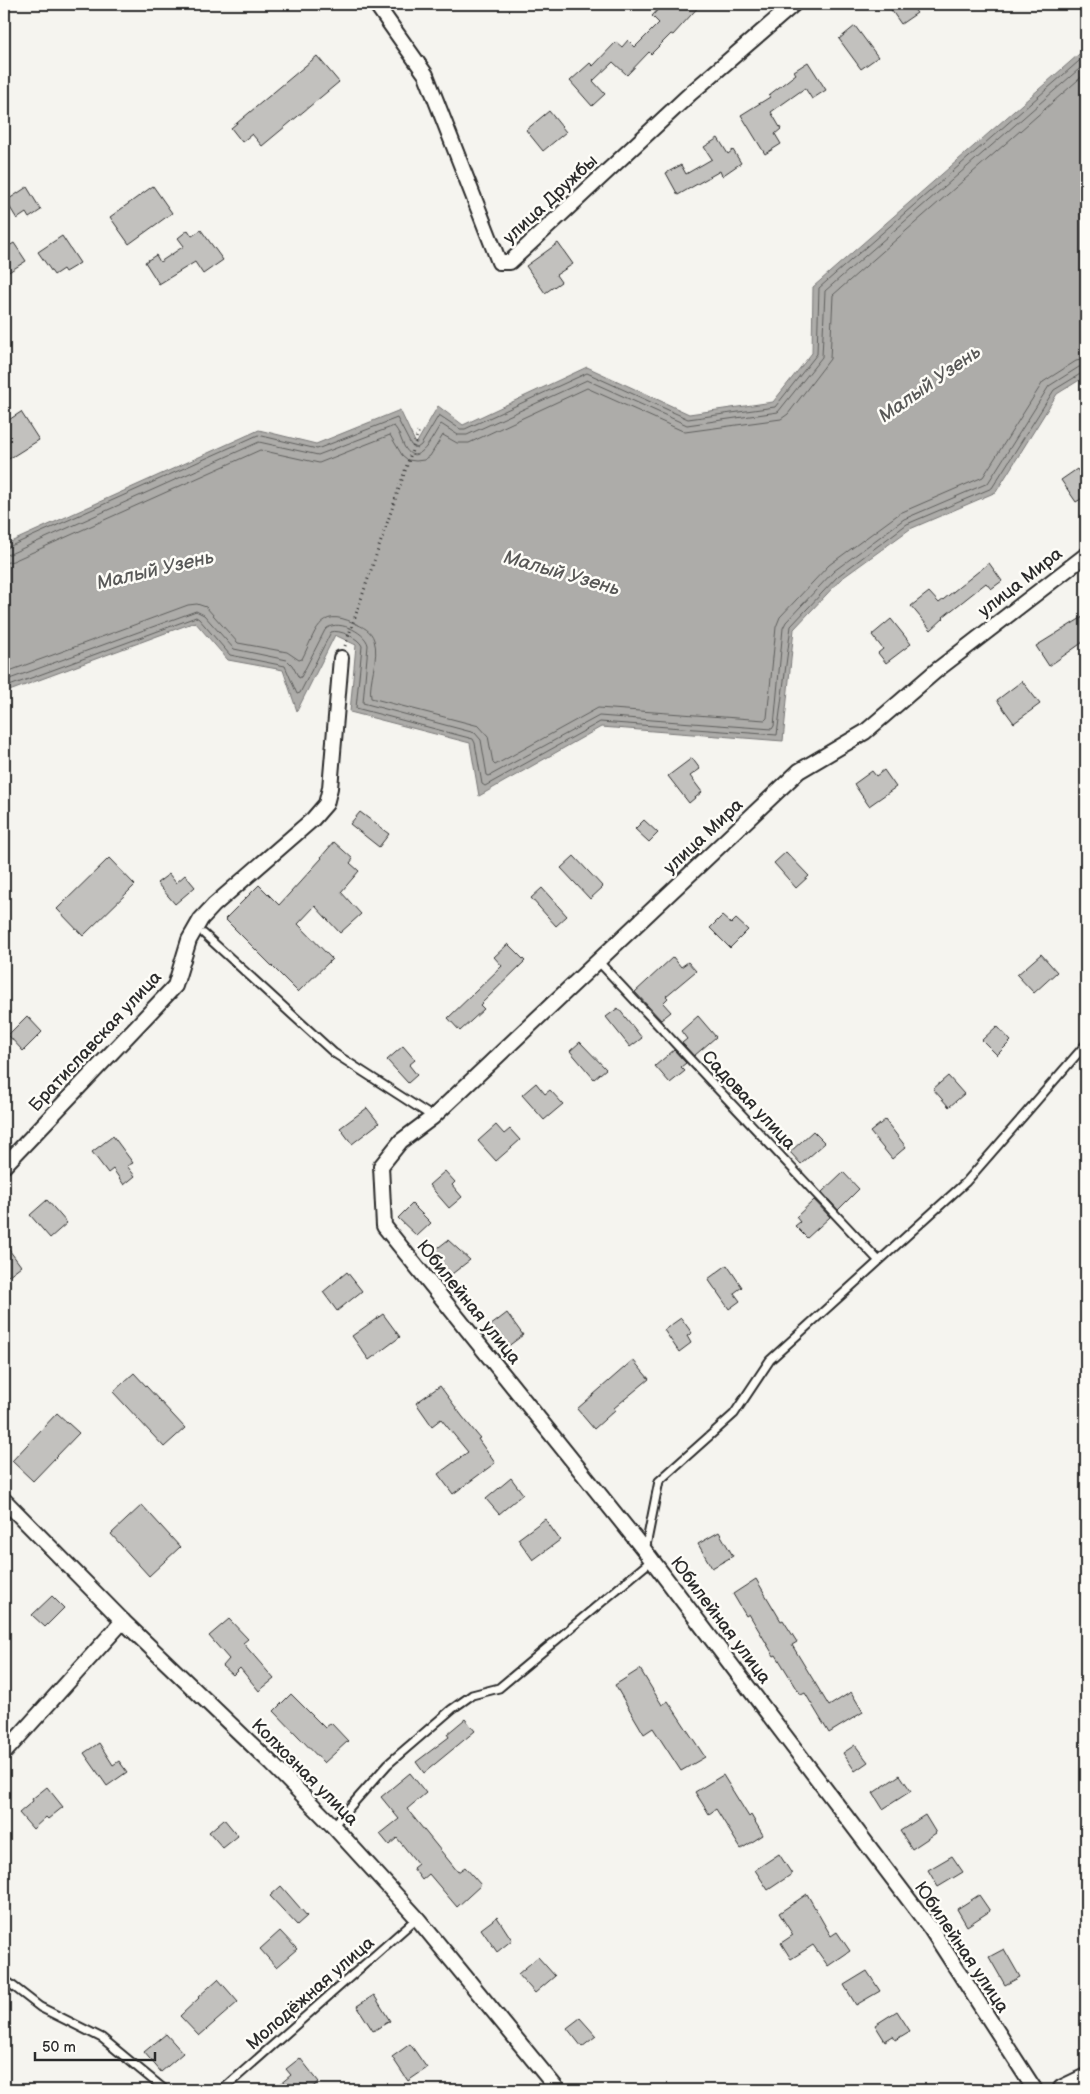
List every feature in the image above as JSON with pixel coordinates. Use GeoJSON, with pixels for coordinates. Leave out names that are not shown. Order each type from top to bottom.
{"type":"FeatureCollection","features":[{"type":"Feature","properties":{"kind":"street","name":"улица Дружбы"},"geometry":{"type":"LineString","coordinates":[[376,4],[426,75],[499,262],[510,262],[691,93],[794,4]]}},
{"type":"Feature","properties":{"kind":"street","name":"улица Мира"},"geometry":{"type":"LineString","coordinates":[[382,1179],[381,1166],[401,1141],[433,1117],[799,771],[865,732],[937,670],[1086,555]]}},
{"type":"Feature","properties":{"kind":"street","name":"Братиславская улица"},"geometry":{"type":"LineString","coordinates":[[4,1166],[176,986],[189,940],[201,919],[214,905],[313,819],[326,804],[330,788],[341,658]]}},
{"type":"Feature","properties":{"kind":"street","name":"Юбилейная улица"},"geometry":{"type":"LineString","coordinates":[[382,1179],[384,1226],[649,1555],[931,1929],[1035,2090]]}},
{"type":"Feature","properties":{"kind":"street","name":"Колхозная улица"},"geometry":{"type":"LineString","coordinates":[[4,1500],[123,1621],[272,1764],[332,1826],[417,1918],[558,2090]]}},
{"type":"Feature","properties":{"kind":"street"},"geometry":{"type":"LineString","coordinates":[[4,1753],[123,1621]]}},
{"type":"Feature","properties":{"kind":"street"},"geometry":{"type":"LineString","coordinates":[[1063,2090],[1086,2078]]}},
{"type":"Feature","properties":{"kind":"lane"},"geometry":{"type":"LineString","coordinates":[[204,934],[334,1053],[433,1117]]}},
{"type":"Feature","properties":{"kind":"lane","name":"Садовая улица"},"geometry":{"type":"LineString","coordinates":[[598,961],[878,1260]]}},
{"type":"Feature","properties":{"kind":"lane"},"geometry":{"type":"LineString","coordinates":[[332,1826],[388,1764],[452,1709],[472,1695],[499,1688],[649,1555],[659,1481],[734,1414],[770,1360],[966,1182],[1086,1044]]}},
{"type":"Feature","properties":{"kind":"lane","name":"Молодёжная улица"},"geometry":{"type":"LineString","coordinates":[[222,2090],[417,1918]]}},
{"type":"Feature","properties":{"kind":"lane"},"geometry":{"type":"LineString","coordinates":[[4,1979],[40,2008],[102,2038],[165,2090]]}},
{"type":"Feature","properties":{"kind":"path"},"geometry":{"type":"LineString","coordinates":[[341,658],[419,430]]}},
{"type":"Feature","properties":{"kind":"water","name":"Малый Узень"},"geometry":{"type":"Polygon","coordinates":[[[1086,48],[1086,376],[1057,394],[996,492],[910,529],[841,579],[794,629],[783,741],[601,727],[479,796],[470,743],[350,712],[356,645],[335,635],[297,711],[283,670],[228,660],[195,622],[4,693],[4,545],[259,430],[316,444],[400,410],[416,444],[438,406],[463,425],[587,367],[689,414],[773,402],[812,353],[813,287],[1086,48]]]}},
{"type":"Feature","properties":{"kind":"building"},"geometry":{"type":"Polygon","coordinates":[[[663,4],[701,4],[673,35],[671,34],[651,54],[649,52],[627,75],[613,62],[593,81],[605,94],[592,106],[570,81],[590,63],[593,66],[616,42],[622,47],[628,40],[635,47],[659,23],[652,16],[663,4]]]}},
{"type":"Feature","properties":{"kind":"building"},"geometry":{"type":"Polygon","coordinates":[[[887,4],[910,4],[917,13],[901,24],[887,4]]]}},
{"type":"Feature","properties":{"kind":"building"},"geometry":{"type":"Polygon","coordinates":[[[855,26],[878,57],[861,69],[839,39],[855,26]]]}},
{"type":"Feature","properties":{"kind":"building"},"geometry":{"type":"Polygon","coordinates":[[[317,56],[339,82],[262,146],[252,134],[242,142],[231,128],[317,56]]]}},
{"type":"Feature","properties":{"kind":"building"},"geometry":{"type":"Polygon","coordinates":[[[808,62],[826,90],[812,99],[805,88],[771,112],[781,129],[775,134],[781,144],[765,154],[741,115],[770,97],[769,95],[796,74],[794,71],[808,62]]]}},
{"type":"Feature","properties":{"kind":"building"},"geometry":{"type":"Polygon","coordinates":[[[549,111],[566,132],[543,151],[526,130],[549,111]]]}},
{"type":"Feature","properties":{"kind":"building"},"geometry":{"type":"Polygon","coordinates":[[[718,138],[728,154],[733,150],[741,163],[722,176],[720,171],[678,195],[666,173],[681,165],[686,174],[712,159],[704,147],[718,138]]]}},
{"type":"Feature","properties":{"kind":"building"},"geometry":{"type":"Polygon","coordinates":[[[153,186],[172,213],[129,244],[110,217],[153,186]]]}},
{"type":"Feature","properties":{"kind":"building"},"geometry":{"type":"Polygon","coordinates":[[[27,187],[41,210],[29,218],[26,213],[17,219],[6,201],[27,187]]]}},
{"type":"Feature","properties":{"kind":"building"},"geometry":{"type":"Polygon","coordinates":[[[188,230],[192,236],[201,230],[223,260],[203,274],[195,262],[159,284],[145,262],[156,255],[160,262],[184,246],[178,238],[188,230]]]}},
{"type":"Feature","properties":{"kind":"building"},"geometry":{"type":"Polygon","coordinates":[[[62,236],[80,263],[65,272],[63,269],[54,275],[38,252],[62,236]]]}},
{"type":"Feature","properties":{"kind":"building"},"geometry":{"type":"Polygon","coordinates":[[[14,243],[26,261],[4,275],[4,249],[14,243]]]}},
{"type":"Feature","properties":{"kind":"building"},"geometry":{"type":"Polygon","coordinates":[[[558,243],[573,264],[556,275],[561,282],[545,293],[526,266],[558,243]]]}},
{"type":"Feature","properties":{"kind":"building"},"geometry":{"type":"Polygon","coordinates":[[[21,412],[39,440],[4,462],[4,423],[21,412]]]}},
{"type":"Feature","properties":{"kind":"building"},"geometry":{"type":"Polygon","coordinates":[[[1077,469],[1086,483],[1086,496],[1076,502],[1061,480],[1077,469]]]}},
{"type":"Feature","properties":{"kind":"building"},"geometry":{"type":"Polygon","coordinates":[[[989,563],[1002,581],[991,589],[986,583],[943,617],[931,630],[911,606],[929,592],[939,603],[989,563]]]}},
{"type":"Feature","properties":{"kind":"building"},"geometry":{"type":"Polygon","coordinates":[[[1086,615],[1086,640],[1049,666],[1036,646],[1086,615]]]}},
{"type":"Feature","properties":{"kind":"building"},"geometry":{"type":"Polygon","coordinates":[[[891,619],[911,644],[886,663],[878,653],[883,649],[872,635],[891,619]]]}},
{"type":"Feature","properties":{"kind":"building"},"geometry":{"type":"Polygon","coordinates":[[[1022,681],[1040,704],[1014,723],[997,700],[1022,681]]]}},
{"type":"Feature","properties":{"kind":"building"},"geometry":{"type":"Polygon","coordinates":[[[692,758],[700,769],[690,776],[702,792],[689,803],[668,776],[692,758]]]}},
{"type":"Feature","properties":{"kind":"building"},"geometry":{"type":"Polygon","coordinates":[[[884,770],[896,787],[869,806],[854,784],[872,771],[876,776],[884,770]]]}},
{"type":"Feature","properties":{"kind":"building"},"geometry":{"type":"Polygon","coordinates":[[[360,812],[389,834],[379,847],[350,824],[360,812]]]}},
{"type":"Feature","properties":{"kind":"building"},"geometry":{"type":"Polygon","coordinates":[[[644,820],[658,833],[649,842],[635,829],[644,820]]]}},
{"type":"Feature","properties":{"kind":"building"},"geometry":{"type":"Polygon","coordinates":[[[334,842],[353,859],[350,863],[359,871],[341,892],[361,914],[340,933],[315,906],[298,924],[332,959],[298,992],[225,919],[259,885],[279,905],[334,842]]]}},
{"type":"Feature","properties":{"kind":"building"},"geometry":{"type":"Polygon","coordinates":[[[786,852],[809,876],[796,888],[774,863],[786,852]]]}},
{"type":"Feature","properties":{"kind":"building"},"geometry":{"type":"Polygon","coordinates":[[[574,856],[603,887],[590,899],[561,868],[574,856]]]}},
{"type":"Feature","properties":{"kind":"building"},"geometry":{"type":"Polygon","coordinates":[[[109,858],[135,885],[83,936],[57,909],[109,858]]]}},
{"type":"Feature","properties":{"kind":"building"},"geometry":{"type":"Polygon","coordinates":[[[169,874],[176,883],[185,875],[195,887],[175,904],[157,883],[169,874]]]}},
{"type":"Feature","properties":{"kind":"building"},"geometry":{"type":"Polygon","coordinates":[[[542,888],[567,916],[556,926],[531,898],[542,888]]]}},
{"type":"Feature","properties":{"kind":"building"},"geometry":{"type":"Polygon","coordinates":[[[722,916],[731,924],[736,919],[748,930],[730,948],[710,928],[722,916]]]}},
{"type":"Feature","properties":{"kind":"building"},"geometry":{"type":"Polygon","coordinates":[[[508,944],[525,961],[480,1005],[484,1009],[460,1031],[448,1018],[502,966],[494,957],[508,944]]]}},
{"type":"Feature","properties":{"kind":"building"},"geometry":{"type":"Polygon","coordinates":[[[1041,954],[1057,972],[1034,993],[1017,975],[1041,954]]]}},
{"type":"Feature","properties":{"kind":"building"},"geometry":{"type":"Polygon","coordinates":[[[673,957],[681,967],[688,962],[696,971],[666,996],[668,998],[663,1003],[671,1012],[661,1020],[635,992],[673,957]]]}},
{"type":"Feature","properties":{"kind":"building"},"geometry":{"type":"Polygon","coordinates":[[[618,1008],[642,1038],[630,1047],[606,1017],[618,1008]]]}},
{"type":"Feature","properties":{"kind":"building"},"geometry":{"type":"Polygon","coordinates":[[[27,1016],[42,1032],[23,1051],[8,1035],[27,1016]]]}},
{"type":"Feature","properties":{"kind":"building"},"geometry":{"type":"Polygon","coordinates":[[[698,1016],[716,1037],[694,1056],[682,1043],[687,1039],[681,1031],[698,1016]]]}},
{"type":"Feature","properties":{"kind":"building"},"geometry":{"type":"Polygon","coordinates":[[[997,1026],[1011,1041],[997,1055],[982,1040],[997,1026]]]}},
{"type":"Feature","properties":{"kind":"building"},"geometry":{"type":"Polygon","coordinates":[[[580,1042],[606,1069],[594,1079],[570,1051],[580,1042]]]}},
{"type":"Feature","properties":{"kind":"building"},"geometry":{"type":"Polygon","coordinates":[[[403,1046],[415,1060],[409,1065],[417,1075],[408,1083],[387,1060],[403,1046]]]}},
{"type":"Feature","properties":{"kind":"building"},"geometry":{"type":"Polygon","coordinates":[[[674,1050],[686,1063],[681,1067],[685,1071],[670,1083],[655,1066],[674,1050]]]}},
{"type":"Feature","properties":{"kind":"building"},"geometry":{"type":"Polygon","coordinates":[[[948,1076],[964,1094],[949,1107],[933,1089],[948,1076]]]}},
{"type":"Feature","properties":{"kind":"building"},"geometry":{"type":"Polygon","coordinates":[[[536,1083],[545,1094],[550,1090],[563,1104],[544,1120],[522,1095],[536,1083]]]}},
{"type":"Feature","properties":{"kind":"building"},"geometry":{"type":"Polygon","coordinates":[[[367,1108],[379,1123],[352,1144],[340,1128],[367,1108]]]}},
{"type":"Feature","properties":{"kind":"building"},"geometry":{"type":"Polygon","coordinates":[[[885,1120],[906,1147],[892,1159],[870,1132],[885,1120]]]}},
{"type":"Feature","properties":{"kind":"building"},"geometry":{"type":"Polygon","coordinates":[[[496,1125],[504,1134],[510,1129],[520,1140],[496,1161],[478,1141],[496,1125]]]}},
{"type":"Feature","properties":{"kind":"building"},"geometry":{"type":"Polygon","coordinates":[[[813,1131],[825,1143],[801,1164],[790,1152],[813,1131]]]}},
{"type":"Feature","properties":{"kind":"building"},"geometry":{"type":"Polygon","coordinates":[[[113,1136],[133,1163],[127,1166],[135,1176],[124,1185],[113,1169],[108,1173],[92,1152],[113,1136]]]}},
{"type":"Feature","properties":{"kind":"building"},"geometry":{"type":"Polygon","coordinates":[[[445,1171],[455,1182],[452,1185],[462,1197],[449,1208],[429,1185],[445,1171]]]}},
{"type":"Feature","properties":{"kind":"building"},"geometry":{"type":"Polygon","coordinates":[[[843,1172],[859,1189],[838,1210],[822,1192],[843,1172]]]}},
{"type":"Feature","properties":{"kind":"building"},"geometry":{"type":"Polygon","coordinates":[[[47,1200],[67,1223],[50,1238],[30,1215],[47,1200]]]}},
{"type":"Feature","properties":{"kind":"building"},"geometry":{"type":"Polygon","coordinates":[[[814,1200],[830,1217],[807,1238],[795,1226],[800,1222],[796,1217],[814,1200]]]}},
{"type":"Feature","properties":{"kind":"building"},"geometry":{"type":"Polygon","coordinates":[[[412,1204],[431,1223],[417,1236],[398,1218],[412,1204]]]}},
{"type":"Feature","properties":{"kind":"building"},"geometry":{"type":"Polygon","coordinates":[[[448,1240],[470,1260],[448,1277],[430,1254],[448,1240]]]}},
{"type":"Feature","properties":{"kind":"building"},"geometry":{"type":"Polygon","coordinates":[[[4,1243],[21,1266],[4,1279],[4,1243]]]}},
{"type":"Feature","properties":{"kind":"building"},"geometry":{"type":"Polygon","coordinates":[[[727,1265],[742,1287],[734,1293],[740,1301],[729,1309],[708,1279],[727,1265]]]}},
{"type":"Feature","properties":{"kind":"building"},"geometry":{"type":"Polygon","coordinates":[[[347,1272],[362,1291],[337,1311],[323,1292],[347,1272]]]}},
{"type":"Feature","properties":{"kind":"building"},"geometry":{"type":"Polygon","coordinates":[[[507,1313],[523,1335],[503,1350],[486,1329],[507,1313]]]}},
{"type":"Feature","properties":{"kind":"building"},"geometry":{"type":"Polygon","coordinates":[[[383,1314],[400,1337],[369,1360],[352,1336],[383,1314]]]}},
{"type":"Feature","properties":{"kind":"building"},"geometry":{"type":"Polygon","coordinates":[[[681,1318],[692,1333],[687,1336],[691,1343],[679,1352],[664,1330],[681,1318]]]}},
{"type":"Feature","properties":{"kind":"building"},"geometry":{"type":"Polygon","coordinates":[[[633,1360],[649,1379],[614,1408],[615,1410],[594,1429],[577,1409],[633,1360]]]}},
{"type":"Feature","properties":{"kind":"building"},"geometry":{"type":"Polygon","coordinates":[[[134,1373],[185,1428],[164,1447],[113,1392],[134,1373]]]}},
{"type":"Feature","properties":{"kind":"building"},"geometry":{"type":"Polygon","coordinates":[[[440,1386],[480,1438],[478,1439],[495,1463],[453,1494],[438,1474],[468,1452],[441,1419],[432,1426],[416,1403],[440,1386]]]}},
{"type":"Feature","properties":{"kind":"building"},"geometry":{"type":"Polygon","coordinates":[[[57,1413],[79,1433],[33,1481],[12,1461],[57,1413]]]}},
{"type":"Feature","properties":{"kind":"building"},"geometry":{"type":"Polygon","coordinates":[[[511,1478],[523,1494],[499,1514],[486,1499],[511,1478]]]}},
{"type":"Feature","properties":{"kind":"building"},"geometry":{"type":"Polygon","coordinates":[[[142,1505],[180,1547],[149,1576],[111,1534],[142,1505]]]}},
{"type":"Feature","properties":{"kind":"building"},"geometry":{"type":"Polygon","coordinates":[[[545,1519],[560,1540],[533,1560],[518,1539],[545,1519]]]}},
{"type":"Feature","properties":{"kind":"building"},"geometry":{"type":"Polygon","coordinates":[[[719,1532],[733,1556],[712,1568],[698,1544],[719,1532]]]}},
{"type":"Feature","properties":{"kind":"building"},"geometry":{"type":"Polygon","coordinates":[[[756,1579],[781,1621],[783,1620],[797,1642],[792,1645],[829,1706],[851,1692],[863,1712],[829,1733],[805,1693],[801,1695],[776,1655],[774,1656],[749,1614],[746,1616],[733,1594],[756,1579]]]}},
{"type":"Feature","properties":{"kind":"building"},"geometry":{"type":"Polygon","coordinates":[[[52,1596],[64,1608],[45,1627],[32,1615],[52,1596]]]}},
{"type":"Feature","properties":{"kind":"building"},"geometry":{"type":"Polygon","coordinates":[[[229,1619],[248,1639],[243,1643],[274,1679],[259,1691],[240,1668],[233,1675],[223,1666],[229,1659],[209,1636],[229,1619]]]}},
{"type":"Feature","properties":{"kind":"building"},"geometry":{"type":"Polygon","coordinates":[[[640,1669],[662,1705],[668,1701],[705,1757],[681,1771],[653,1728],[644,1734],[615,1685],[640,1669]]]}},
{"type":"Feature","properties":{"kind":"building"},"geometry":{"type":"Polygon","coordinates":[[[291,1694],[325,1728],[331,1723],[348,1741],[324,1763],[274,1711],[291,1694]]]}},
{"type":"Feature","properties":{"kind":"building"},"geometry":{"type":"Polygon","coordinates":[[[465,1719],[475,1731],[424,1773],[416,1762],[449,1737],[447,1734],[465,1719]]]}},
{"type":"Feature","properties":{"kind":"building"},"geometry":{"type":"Polygon","coordinates":[[[99,1743],[113,1765],[119,1761],[127,1772],[107,1786],[84,1753],[99,1743]]]}},
{"type":"Feature","properties":{"kind":"building"},"geometry":{"type":"Polygon","coordinates":[[[855,1745],[868,1762],[855,1771],[843,1753],[855,1745]]]}},
{"type":"Feature","properties":{"kind":"building"},"geometry":{"type":"Polygon","coordinates":[[[410,1773],[426,1793],[407,1809],[458,1872],[465,1867],[481,1885],[457,1907],[429,1874],[422,1880],[413,1868],[418,1864],[397,1838],[389,1845],[380,1834],[399,1819],[381,1797],[410,1773]]]}},
{"type":"Feature","properties":{"kind":"building"},"geometry":{"type":"Polygon","coordinates":[[[723,1775],[749,1817],[751,1815],[763,1835],[741,1849],[716,1809],[709,1814],[695,1792],[723,1775]]]}},
{"type":"Feature","properties":{"kind":"building"},"geometry":{"type":"Polygon","coordinates":[[[900,1775],[911,1791],[883,1809],[873,1793],[900,1775]]]}},
{"type":"Feature","properties":{"kind":"building"},"geometry":{"type":"Polygon","coordinates":[[[47,1787],[63,1807],[48,1819],[46,1817],[33,1829],[19,1813],[47,1787]]]}},
{"type":"Feature","properties":{"kind":"building"},"geometry":{"type":"Polygon","coordinates":[[[925,1815],[936,1833],[912,1849],[900,1831],[925,1815]]]}},
{"type":"Feature","properties":{"kind":"building"},"geometry":{"type":"Polygon","coordinates":[[[224,1819],[238,1836],[223,1848],[209,1832],[224,1819]]]}},
{"type":"Feature","properties":{"kind":"building"},"geometry":{"type":"Polygon","coordinates":[[[779,1854],[792,1874],[768,1890],[755,1870],[779,1854]]]}},
{"type":"Feature","properties":{"kind":"building"},"geometry":{"type":"Polygon","coordinates":[[[952,1856],[963,1872],[938,1887],[928,1870],[952,1856]]]}},
{"type":"Feature","properties":{"kind":"building"},"geometry":{"type":"Polygon","coordinates":[[[281,1886],[307,1916],[297,1925],[270,1896],[281,1886]]]}},
{"type":"Feature","properties":{"kind":"building"},"geometry":{"type":"Polygon","coordinates":[[[807,1894],[831,1936],[837,1932],[850,1951],[828,1966],[813,1945],[791,1959],[781,1943],[793,1935],[779,1913],[807,1894]]]}},
{"type":"Feature","properties":{"kind":"building"},"geometry":{"type":"Polygon","coordinates":[[[979,1895],[990,1911],[967,1926],[957,1909],[979,1895]]]}},
{"type":"Feature","properties":{"kind":"building"},"geometry":{"type":"Polygon","coordinates":[[[497,1917],[512,1940],[497,1952],[481,1929],[497,1917]]]}},
{"type":"Feature","properties":{"kind":"building"},"geometry":{"type":"Polygon","coordinates":[[[280,1931],[297,1949],[276,1967],[260,1949],[280,1931]]]}},
{"type":"Feature","properties":{"kind":"building"},"geometry":{"type":"Polygon","coordinates":[[[1004,1949],[1020,1977],[1005,1985],[989,1957],[1004,1949]]]}},
{"type":"Feature","properties":{"kind":"building"},"geometry":{"type":"Polygon","coordinates":[[[538,1957],[555,1976],[535,1993],[518,1974],[538,1957]]]}},
{"type":"Feature","properties":{"kind":"building"},"geometry":{"type":"Polygon","coordinates":[[[867,1971],[880,1991],[856,2005],[844,1985],[867,1971]]]}},
{"type":"Feature","properties":{"kind":"building"},"geometry":{"type":"Polygon","coordinates":[[[218,1979],[238,2002],[199,2036],[180,2016],[218,1979]]]}},
{"type":"Feature","properties":{"kind":"building"},"geometry":{"type":"Polygon","coordinates":[[[374,1995],[390,2021],[373,2031],[357,2006],[374,1995]]]}},
{"type":"Feature","properties":{"kind":"building"},"geometry":{"type":"Polygon","coordinates":[[[897,2011],[910,2031],[895,2040],[893,2036],[885,2041],[875,2025],[897,2011]]]}},
{"type":"Feature","properties":{"kind":"building"},"geometry":{"type":"Polygon","coordinates":[[[580,2018],[596,2036],[582,2047],[567,2028],[580,2018]]]}},
{"type":"Feature","properties":{"kind":"building"},"geometry":{"type":"Polygon","coordinates":[[[166,2034],[183,2053],[161,2072],[144,2052],[166,2034]]]}},
{"type":"Feature","properties":{"kind":"building"},"geometry":{"type":"Polygon","coordinates":[[[410,2044],[427,2068],[408,2081],[392,2057],[410,2044]]]}},
{"type":"Feature","properties":{"kind":"building"},"geometry":{"type":"Polygon","coordinates":[[[300,2058],[319,2082],[309,2090],[273,2090],[291,2075],[286,2069],[300,2058]]]}}]}
